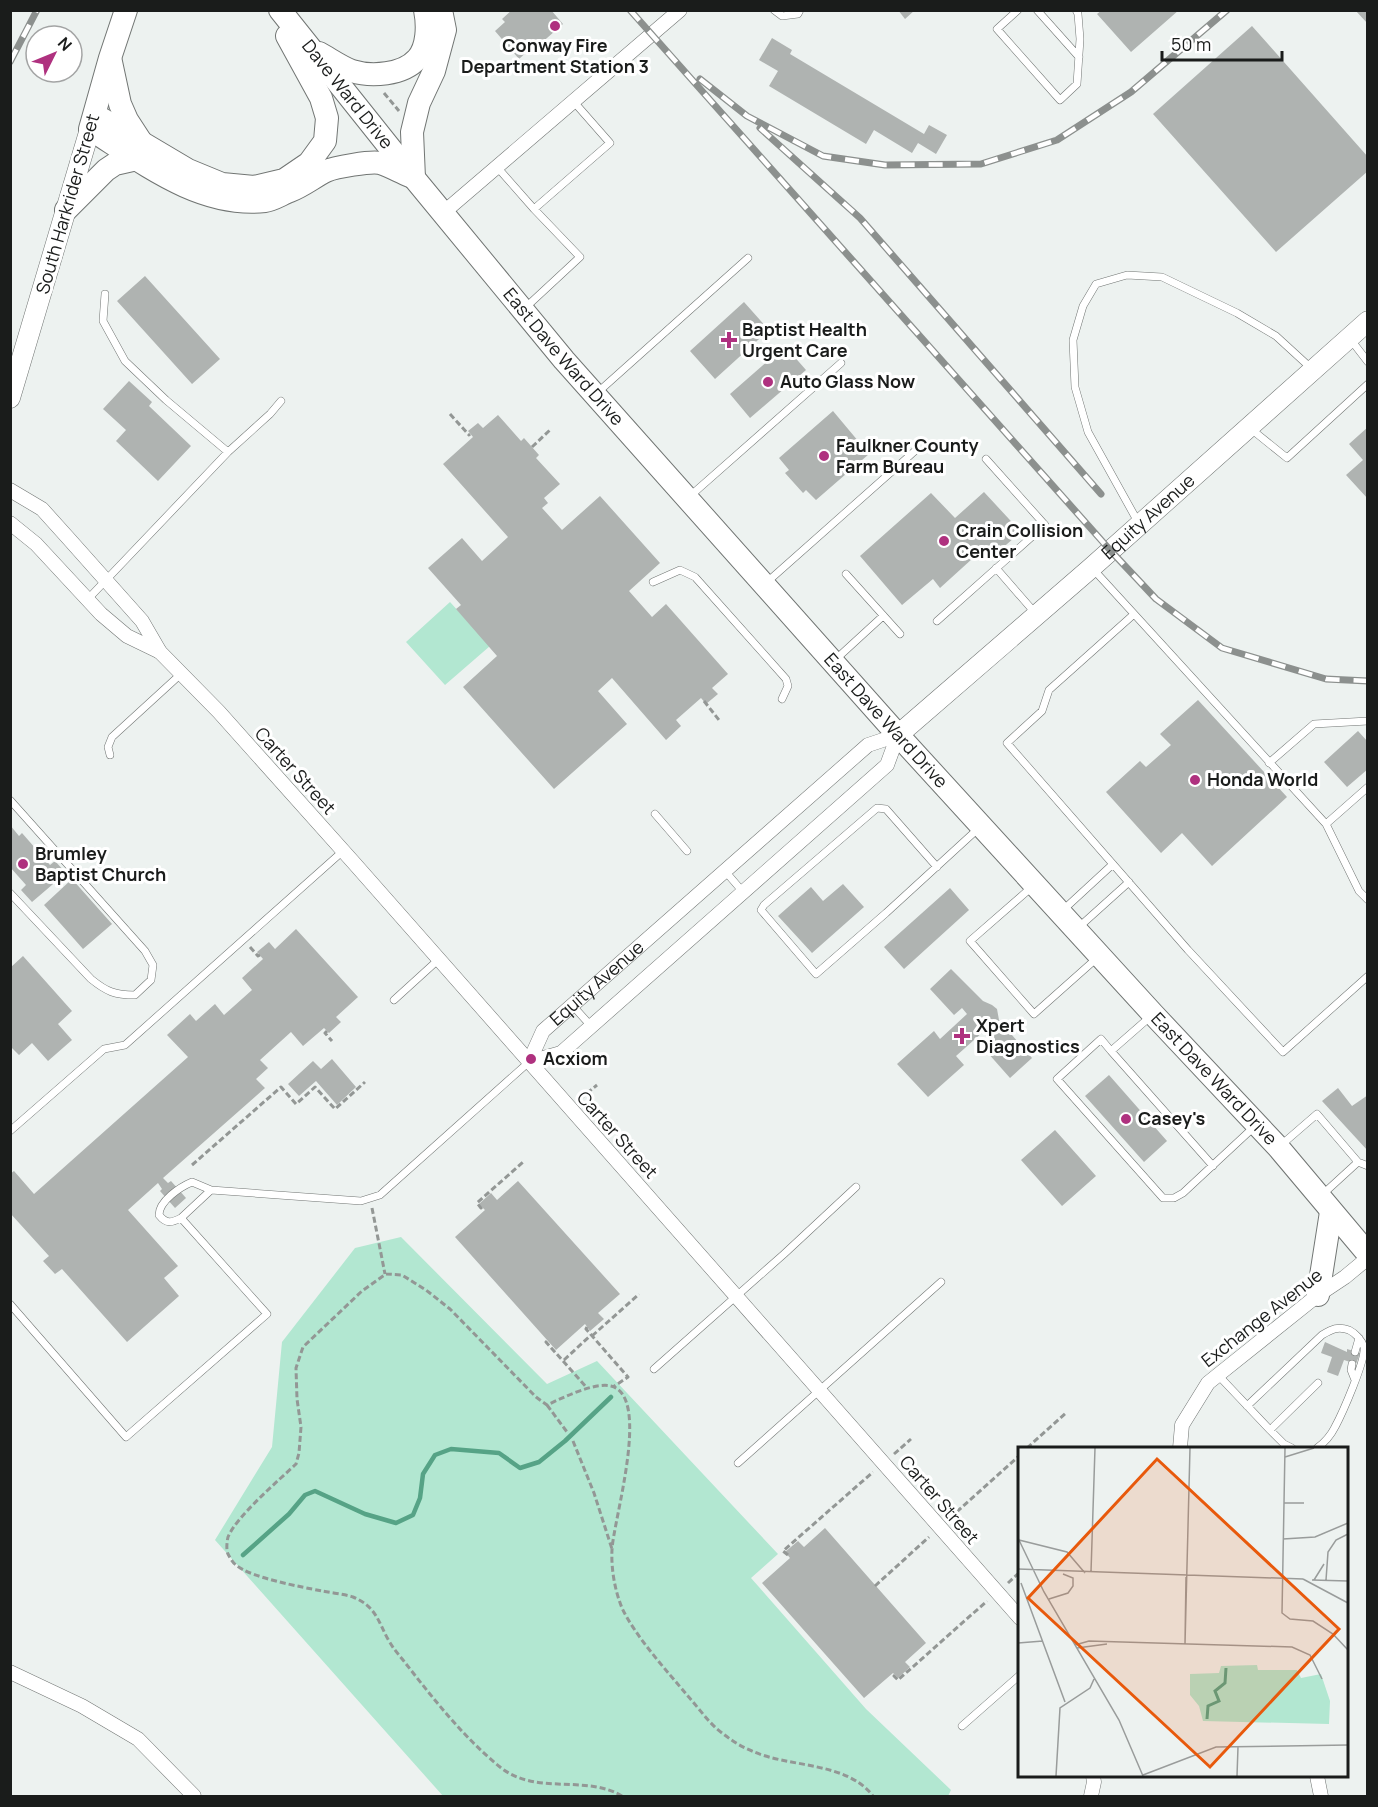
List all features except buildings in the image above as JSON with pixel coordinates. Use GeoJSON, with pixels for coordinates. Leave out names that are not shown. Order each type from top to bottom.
{"type":"FeatureCollection","features":[{"type":"Feature","properties":{"kind":"main road","name":"South Harkrider Street"},"geometry":{"type":"LineString","coordinates":[[92,122],[126,10]]}},
{"type":"Feature","properties":{"kind":"main road"},"geometry":{"type":"LineString","coordinates":[[110,58],[120,104],[140,151],[222,184],[254,187],[284,180],[309,163],[325,141],[327,118],[321,98],[274,10]]}},
{"type":"Feature","properties":{"kind":"main road","name":"Dave Ward Drive"},"geometry":{"type":"LineString","coordinates":[[280,10],[414,178]]}},
{"type":"Feature","properties":{"kind":"main road"},"geometry":{"type":"LineString","coordinates":[[311,49],[352,71],[375,75],[400,71],[418,59],[427,39],[425,10]]}},
{"type":"Feature","properties":{"kind":"main road"},"geometry":{"type":"LineString","coordinates":[[92,122],[140,151],[180,184],[202,193],[234,201],[267,201],[302,186],[328,170],[346,166],[379,163],[414,178],[412,132],[419,103],[434,71],[445,30],[441,10]]}},
{"type":"Feature","properties":{"kind":"main road"},"geometry":{"type":"LineString","coordinates":[[66,210],[106,170],[140,151]]}},
{"type":"Feature","properties":{"kind":"main road","name":"East Dave Ward Drive"},"geometry":{"type":"LineString","coordinates":[[414,178],[522,310],[687,499],[898,735],[1278,1147],[1368,1256]]}},
{"type":"Feature","properties":{"kind":"main road"},"geometry":{"type":"LineString","coordinates":[[1317,1295],[1325,1205]]}},
{"type":"Feature","properties":{"kind":"street"},"geometry":{"type":"LineString","coordinates":[[443,213],[680,10]]}},
{"type":"Feature","properties":{"kind":"street","name":"South Harkrider Street"},"geometry":{"type":"LineString","coordinates":[[10,398],[92,122]]}},
{"type":"Feature","properties":{"kind":"street","name":"Equity Avenue"},"geometry":{"type":"LineString","coordinates":[[529,1062],[543,1031],[868,745],[898,735],[1091,568],[1368,321]]}},
{"type":"Feature","properties":{"kind":"street","name":"Carter Street"},"geometry":{"type":"LineString","coordinates":[[10,490],[42,509],[107,581],[142,621],[160,652],[343,851],[1018,1616]]}},
{"type":"Feature","properties":{"kind":"street","name":"Carter Street"},"geometry":{"type":"LineString","coordinates":[[10,523],[36,544],[101,614],[127,636],[160,652]]}},
{"type":"Feature","properties":{"kind":"street","name":"Equity Avenue"},"geometry":{"type":"LineString","coordinates":[[529,1062],[561,1053],[743,892],[886,765],[898,735]]}},
{"type":"Feature","properties":{"kind":"street","name":"Exchange Avenue"},"geometry":{"type":"LineString","coordinates":[[1180,1447],[1182,1425],[1208,1383],[1368,1256]]}},
{"type":"Feature","properties":{"kind":"street"},"geometry":{"type":"LineString","coordinates":[[10,1672],[82,1706],[138,1739],[194,1797]]}},
{"type":"Feature","properties":{"kind":"street"},"geometry":{"type":"LineString","coordinates":[[1091,1797],[1093,1777]]}},
{"type":"Feature","properties":{"kind":"street"},"geometry":{"type":"LineString","coordinates":[[1317,1777],[1321,1797]]}},
{"type":"Feature","properties":{"kind":"lane"},"geometry":{"type":"LineString","coordinates":[[774,10],[782,16],[798,14],[800,10]]}},
{"type":"Feature","properties":{"kind":"lane"},"geometry":{"type":"LineString","coordinates":[[1018,10],[997,29],[1060,100],[1077,84],[1080,39],[1076,10]]}},
{"type":"Feature","properties":{"kind":"lane"},"geometry":{"type":"LineString","coordinates":[[1037,10],[1079,57]]}},
{"type":"Feature","properties":{"kind":"lane"},"geometry":{"type":"LineString","coordinates":[[534,209],[610,143],[574,102]]}},
{"type":"Feature","properties":{"kind":"lane"},"geometry":{"type":"LineString","coordinates":[[497,167],[580,257],[522,310]]}},
{"type":"Feature","properties":{"kind":"lane"},"geometry":{"type":"LineString","coordinates":[[595,394],[748,258]]}},
{"type":"Feature","properties":{"kind":"lane"},"geometry":{"type":"LineString","coordinates":[[1140,524],[1088,432],[1075,387],[1073,340],[1083,306],[1096,284],[1127,275],[1162,277],[1276,336],[1313,370]]}},
{"type":"Feature","properties":{"kind":"lane"},"geometry":{"type":"LineString","coordinates":[[105,294],[103,321],[125,361],[166,400],[228,452]]}},
{"type":"Feature","properties":{"kind":"lane"},"geometry":{"type":"LineString","coordinates":[[1349,338],[1368,362]]}},
{"type":"Feature","properties":{"kind":"lane"},"geometry":{"type":"LineString","coordinates":[[687,499],[841,363]]}},
{"type":"Feature","properties":{"kind":"lane"},"geometry":{"type":"LineString","coordinates":[[1249,427],[1287,458],[1368,384]]}},
{"type":"Feature","properties":{"kind":"lane"},"geometry":{"type":"LineString","coordinates":[[87,600],[228,452],[281,401]]}},
{"type":"Feature","properties":{"kind":"lane"},"geometry":{"type":"LineString","coordinates":[[764,584],[916,450]]}},
{"type":"Feature","properties":{"kind":"lane"},"geometry":{"type":"LineString","coordinates":[[937,621],[1045,525],[986,459]]}},
{"type":"Feature","properties":{"kind":"lane"},"geometry":{"type":"LineString","coordinates":[[996,568],[1037,615]]}},
{"type":"Feature","properties":{"kind":"lane"},"geometry":{"type":"LineString","coordinates":[[1091,568],[1326,824],[1359,891],[1368,900]]}},
{"type":"Feature","properties":{"kind":"lane"},"geometry":{"type":"LineString","coordinates":[[653,582],[680,570],[695,577],[786,679],[788,686],[782,699]]}},
{"type":"Feature","properties":{"kind":"lane"},"geometry":{"type":"LineString","coordinates":[[846,574],[900,634]]}},
{"type":"Feature","properties":{"kind":"lane"},"geometry":{"type":"LineString","coordinates":[[1133,615],[1049,690],[1042,711],[1007,743],[1188,950],[1283,1052],[1368,976]]}},
{"type":"Feature","properties":{"kind":"lane"},"geometry":{"type":"LineString","coordinates":[[833,662],[883,616]]}},
{"type":"Feature","properties":{"kind":"lane"},"geometry":{"type":"LineString","coordinates":[[110,755],[108,747],[112,737],[182,674]]}},
{"type":"Feature","properties":{"kind":"lane"},"geometry":{"type":"LineString","coordinates":[[1269,763],[1314,724],[1368,721]]}},
{"type":"Feature","properties":{"kind":"lane"},"geometry":{"type":"LineString","coordinates":[[1326,824],[1368,787]]}},
{"type":"Feature","properties":{"kind":"lane"},"geometry":{"type":"LineString","coordinates":[[10,800],[145,951],[153,965],[151,980],[135,995],[120,995],[105,990],[91,979],[10,892]]}},
{"type":"Feature","properties":{"kind":"lane"},"geometry":{"type":"LineString","coordinates":[[937,867],[886,809],[877,808],[761,910],[816,974],[878,920],[937,867],[981,826]]}},
{"type":"Feature","properties":{"kind":"lane"},"geometry":{"type":"LineString","coordinates":[[655,814],[687,851]]}},
{"type":"Feature","properties":{"kind":"lane"},"geometry":{"type":"LineString","coordinates":[[10,1131],[104,1049],[125,1045],[343,851]]}},
{"type":"Feature","properties":{"kind":"lane"},"geometry":{"type":"LineString","coordinates":[[1061,912],[1113,864]]}},
{"type":"Feature","properties":{"kind":"lane"},"geometry":{"type":"LineString","coordinates":[[725,871],[743,892]]}},
{"type":"Feature","properties":{"kind":"lane"},"geometry":{"type":"LineString","coordinates":[[1077,929],[1129,882]]}},
{"type":"Feature","properties":{"kind":"lane"},"geometry":{"type":"LineString","coordinates":[[1035,884],[970,941],[1034,1014],[1100,955]]}},
{"type":"Feature","properties":{"kind":"lane"},"geometry":{"type":"LineString","coordinates":[[394,1000],[438,960]]}},
{"type":"Feature","properties":{"kind":"lane"},"geometry":{"type":"LineString","coordinates":[[573,1006],[591,1026]]}},
{"type":"Feature","properties":{"kind":"lane"},"geometry":{"type":"LineString","coordinates":[[1111,1051],[1153,1014]]}},
{"type":"Feature","properties":{"kind":"lane"},"geometry":{"type":"LineString","coordinates":[[1213,1166],[1101,1039],[1057,1078],[1163,1198],[1174,1198],[1183,1193],[1213,1166],[1257,1125]]}},
{"type":"Feature","properties":{"kind":"lane"},"geometry":{"type":"LineString","coordinates":[[211,1190],[181,1218],[172,1223],[164,1221],[159,1215],[159,1209],[163,1203],[183,1186],[192,1182],[211,1190],[361,1201],[380,1195],[529,1062]]}},
{"type":"Feature","properties":{"kind":"lane"},"geometry":{"type":"LineString","coordinates":[[1278,1147],[1317,1114],[1358,1161],[1368,1166]]}},
{"type":"Feature","properties":{"kind":"lane"},"geometry":{"type":"LineString","coordinates":[[1325,1205],[1358,1161]]}},
{"type":"Feature","properties":{"kind":"lane"},"geometry":{"type":"LineString","coordinates":[[654,1369],[856,1187]]}},
{"type":"Feature","properties":{"kind":"lane"},"geometry":{"type":"LineString","coordinates":[[10,1304],[126,1437],[267,1314],[181,1218]]}},
{"type":"Feature","properties":{"kind":"lane"},"geometry":{"type":"LineString","coordinates":[[738,1463],[941,1282]]}},
{"type":"Feature","properties":{"kind":"lane"},"geometry":{"type":"LineString","coordinates":[[1246,1406],[1322,1335],[1333,1328],[1352,1331],[1364,1347],[1364,1354],[1335,1428],[1319,1447]]}},
{"type":"Feature","properties":{"kind":"lane"},"geometry":{"type":"LineString","coordinates":[[1355,1352],[1359,1338]]}},
{"type":"Feature","properties":{"kind":"lane"},"geometry":{"type":"LineString","coordinates":[[1352,1364],[1351,1370],[1355,1380]]}},
{"type":"Feature","properties":{"kind":"lane"},"geometry":{"type":"LineString","coordinates":[[1218,1375],[1289,1447]]}},
{"type":"Feature","properties":{"kind":"lane"},"geometry":{"type":"LineString","coordinates":[[1270,1430],[1318,1383]]}},
{"type":"Feature","properties":{"kind":"lane"},"geometry":{"type":"LineString","coordinates":[[962,1726],[1018,1677]]}},
{"type":"Feature","properties":{"kind":"path"},"geometry":{"type":"LineString","coordinates":[[378,86],[402,115]]}},
{"type":"Feature","properties":{"kind":"path"},"geometry":{"type":"LineString","coordinates":[[450,414],[470,434]]}},
{"type":"Feature","properties":{"kind":"path"},"geometry":{"type":"LineString","coordinates":[[532,447],[550,430]]}},
{"type":"Feature","properties":{"kind":"path"},"geometry":{"type":"LineString","coordinates":[[704,701],[719,720]]}},
{"type":"Feature","properties":{"kind":"path"},"geometry":{"type":"LineString","coordinates":[[250,947],[258,956],[260,955]]}},
{"type":"Feature","properties":{"kind":"path"},"geometry":{"type":"LineString","coordinates":[[327,1031],[325,1033],[332,1041]]}},
{"type":"Feature","properties":{"kind":"path"},"geometry":{"type":"LineString","coordinates":[[192,1165],[281,1087],[296,1104],[315,1087],[335,1109],[365,1082]]}},
{"type":"Feature","properties":{"kind":"path"},"geometry":{"type":"LineString","coordinates":[[482,1207],[477,1203],[523,1162]]}},
{"type":"Feature","properties":{"kind":"path"},"geometry":{"type":"LineString","coordinates":[[372,1208],[386,1274]]}},
{"type":"Feature","properties":{"kind":"path"},"geometry":{"type":"LineString","coordinates":[[567,1431],[547,1405],[536,1397],[450,1309],[402,1275],[386,1274],[362,1291],[303,1347],[296,1368],[297,1399],[302,1427],[296,1464],[236,1524],[227,1538],[227,1552],[235,1565],[251,1573],[286,1584],[351,1596],[368,1605],[379,1619],[389,1641],[433,1697],[474,1744],[502,1769],[524,1780],[589,1786],[614,1792],[622,1797]]}},
{"type":"Feature","properties":{"kind":"path"},"geometry":{"type":"LineString","coordinates":[[563,1361],[639,1294]]}},
{"type":"Feature","properties":{"kind":"path"},"geometry":{"type":"LineString","coordinates":[[587,1327],[586,1329],[628,1377],[613,1387]]}},
{"type":"Feature","properties":{"kind":"path"},"geometry":{"type":"LineString","coordinates":[[547,1341],[588,1389]]}},
{"type":"Feature","properties":{"kind":"path"},"geometry":{"type":"LineString","coordinates":[[547,1405],[601,1386],[613,1387],[625,1397],[629,1414],[630,1445],[612,1551]]}},
{"type":"Feature","properties":{"kind":"path"},"geometry":{"type":"LineString","coordinates":[[1029,1447],[1066,1413]]}},
{"type":"Feature","properties":{"kind":"path"},"geometry":{"type":"LineString","coordinates":[[788,1555],[783,1551],[910,1439]]}},
{"type":"Feature","properties":{"kind":"path"},"geometry":{"type":"LineString","coordinates":[[573,1441],[594,1493],[612,1551],[616,1594],[623,1611],[665,1669],[716,1728],[731,1740],[753,1752],[844,1775],[866,1787],[873,1797]]}},
{"type":"Feature","properties":{"kind":"path"},"geometry":{"type":"LineString","coordinates":[[895,1675],[898,1680],[1018,1574]]}},
{"type":"Feature","properties":{"kind":"green space"},"geometry":{"type":"Polygon","coordinates":[[[450,602],[490,646],[445,685],[406,642],[450,602]]]}},
{"type":"Feature","properties":{"kind":"green space"},"geometry":{"type":"Polygon","coordinates":[[[401,1237],[547,1384],[597,1361],[778,1554],[751,1578],[866,1709],[951,1790],[948,1796],[443,1796],[215,1540],[272,1447],[282,1342],[355,1248],[401,1237]]]}},
{"type":"Feature","properties":{"kind":"waterway"},"geometry":{"type":"LineString","coordinates":[[243,1555],[289,1514],[305,1495],[315,1491],[365,1514],[396,1523],[413,1515],[420,1498],[423,1474],[435,1455],[451,1449],[499,1453],[520,1468],[539,1462],[565,1441],[611,1397]]}},
{"type":"Feature","properties":{"kind":"railway"},"geometry":{"type":"LineString","coordinates":[[10,62],[37,10]]}},
{"type":"Feature","properties":{"kind":"railway"},"geometry":{"type":"LineString","coordinates":[[630,10],[1156,599],[1222,648],[1326,679],[1368,681]]}},
{"type":"Feature","properties":{"kind":"railway"},"geometry":{"type":"LineString","coordinates":[[700,79],[747,116],[823,156],[885,165],[981,164],[1057,140],[1131,92],[1227,10]]}},
{"type":"Feature","properties":{"kind":"railway"},"geometry":{"type":"LineString","coordinates":[[760,128],[860,218],[1101,494]]}},
{"type":"Feature","properties":{"kind":"place","name":"Conway Fire Department Station 3"},"geometry":{"type":"Point","coordinates":[555,26]}},
{"type":"Feature","properties":{"kind":"place","name":"Baptist Health Urgent Care"},"geometry":{"type":"Point","coordinates":[729,340]}},
{"type":"Feature","properties":{"kind":"place","name":"Auto Glass Now"},"geometry":{"type":"Point","coordinates":[768,382]}},
{"type":"Feature","properties":{"kind":"place","name":"Faulkner County Farm Bureau"},"geometry":{"type":"Point","coordinates":[824,456]}},
{"type":"Feature","properties":{"kind":"place","name":"Crain Collision Center"},"geometry":{"type":"Point","coordinates":[944,541]}},
{"type":"Feature","properties":{"kind":"place","name":"Honda World"},"geometry":{"type":"Point","coordinates":[1195,780]}},
{"type":"Feature","properties":{"kind":"place","name":"Brumley Baptist Church"},"geometry":{"type":"Point","coordinates":[23,864]}},
{"type":"Feature","properties":{"kind":"place","name":"Xpert Diagnostics"},"geometry":{"type":"Point","coordinates":[962,1036]}},
{"type":"Feature","properties":{"kind":"place","name":"Acxiom"},"geometry":{"type":"Point","coordinates":[531,1059]}},
{"type":"Feature","properties":{"kind":"place","name":"Casey's"},"geometry":{"type":"Point","coordinates":[1126,1119]}}]}
